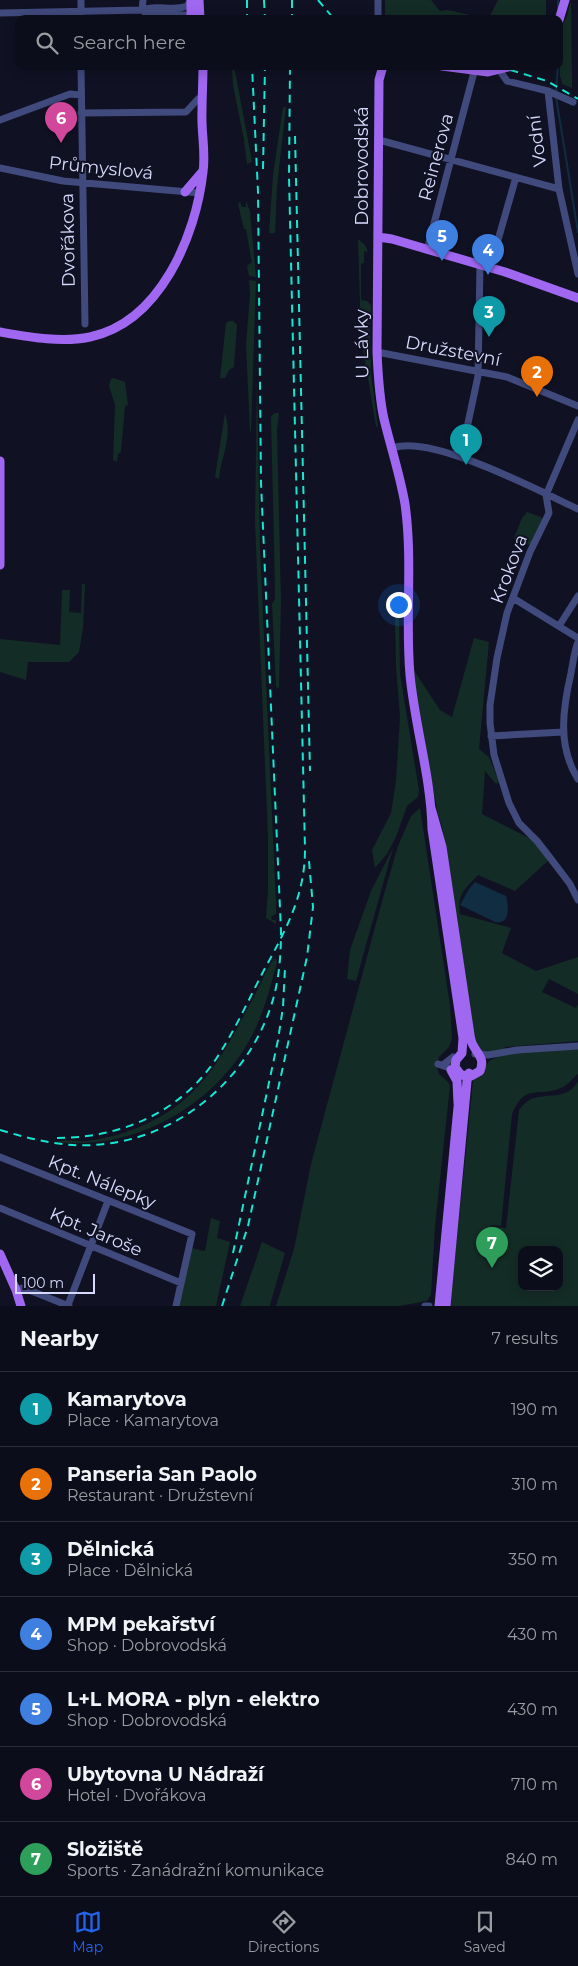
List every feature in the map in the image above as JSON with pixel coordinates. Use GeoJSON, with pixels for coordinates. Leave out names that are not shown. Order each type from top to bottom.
{"type":"FeatureCollection","features":[{"type":"Feature","properties":{"kind":"main road"},"geometry":{"type":"LineString","coordinates":[[191,0],[191,15]]}},
{"type":"Feature","properties":{"kind":"main road"},"geometry":{"type":"LineString","coordinates":[[561,15],[565,0]]}},
{"type":"Feature","properties":{"kind":"main road"},"geometry":{"type":"LineString","coordinates":[[197,70],[198,99],[202,112]]}},
{"type":"Feature","properties":{"kind":"main road"},"geometry":{"type":"LineString","coordinates":[[0,332],[46,339],[90,337],[110,331],[150,302],[159,290],[182,248],[194,219],[200,193],[204,171],[203,70]]}},
{"type":"Feature","properties":{"kind":"main road","name":"Dobrovodská"},"geometry":{"type":"LineString","coordinates":[[382,70],[379,80],[378,237],[392,239],[490,268],[578,298]]}},
{"type":"Feature","properties":{"kind":"main road"},"geometry":{"type":"LineString","coordinates":[[463,70],[474,72],[500,71]]}},
{"type":"Feature","properties":{"kind":"main road"},"geometry":{"type":"LineString","coordinates":[[185,192],[204,171]]}},
{"type":"Feature","properties":{"kind":"main road","name":"U Lávky"},"geometry":{"type":"LineString","coordinates":[[378,237],[377,352],[381,401],[393,448],[407,518],[410,675],[425,758],[432,829],[465,1026]]}},
{"type":"Feature","properties":{"kind":"main road"},"geometry":{"type":"LineString","coordinates":[[0,461],[0,565]]}},
{"type":"Feature","properties":{"kind":"main road"},"geometry":{"type":"LineString","coordinates":[[446,1306],[462,1102],[461,1082],[456,1070],[456,1061],[465,1026]]}},
{"type":"Feature","properties":{"kind":"main road"},"geometry":{"type":"LineString","coordinates":[[456,1070],[480,1071],[482,1065],[476,1054],[468,1046],[465,1026]]}},
{"type":"Feature","properties":{"kind":"main road"},"geometry":{"type":"LineString","coordinates":[[458,1053],[476,1054]]}},
{"type":"Feature","properties":{"kind":"main road"},"geometry":{"type":"LineString","coordinates":[[456,1070],[477,1065],[476,1054]]}},
{"type":"Feature","properties":{"kind":"main road"},"geometry":{"type":"LineString","coordinates":[[438,1306],[462,1102],[470,1080],[456,1070]]}},
{"type":"Feature","properties":{"kind":"main road"},"geometry":{"type":"LineString","coordinates":[[0,1256],[16,1290],[21,1306]]}},
{"type":"Feature","properties":{"kind":"street"},"geometry":{"type":"LineString","coordinates":[[81,0],[81,15]]}},
{"type":"Feature","properties":{"kind":"street"},"geometry":{"type":"LineString","coordinates":[[142,0],[142,10]]}},
{"type":"Feature","properties":{"kind":"street"},"geometry":{"type":"LineString","coordinates":[[91,15],[148,8],[184,8],[188,6],[191,0]]}},
{"type":"Feature","properties":{"kind":"street"},"geometry":{"type":"LineString","coordinates":[[378,0],[378,15]]}},
{"type":"Feature","properties":{"kind":"street"},"geometry":{"type":"LineString","coordinates":[[142,10],[147,14],[162,15]]}},
{"type":"Feature","properties":{"kind":"street"},"geometry":{"type":"LineString","coordinates":[[0,13],[54,15]]}},
{"type":"Feature","properties":{"kind":"street","name":"Dvořákova"},"geometry":{"type":"LineString","coordinates":[[81,70],[81,183],[85,324]]}},
{"type":"Feature","properties":{"kind":"street"},"geometry":{"type":"LineString","coordinates":[[500,71],[507,81],[550,92],[573,102]]}},
{"type":"Feature","properties":{"kind":"street","name":"Reinerova"},"geometry":{"type":"LineString","coordinates":[[427,250],[474,72]]}},
{"type":"Feature","properties":{"kind":"street","name":"Vodní"},"geometry":{"type":"LineString","coordinates":[[550,92],[559,189],[578,274]]}},
{"type":"Feature","properties":{"kind":"street"},"geometry":{"type":"LineString","coordinates":[[0,120],[70,94],[81,94]]}},
{"type":"Feature","properties":{"kind":"street"},"geometry":{"type":"LineString","coordinates":[[81,113],[186,112],[198,99]]}},
{"type":"Feature","properties":{"kind":"street"},"geometry":{"type":"LineString","coordinates":[[379,140],[559,189]]}},
{"type":"Feature","properties":{"kind":"street","name":"Průmyslová"},"geometry":{"type":"LineString","coordinates":[[0,168],[58,181],[200,193]]}},
{"type":"Feature","properties":{"kind":"street"},"geometry":{"type":"LineString","coordinates":[[490,268],[516,177]]}},
{"type":"Feature","properties":{"kind":"street"},"geometry":{"type":"LineString","coordinates":[[461,456],[478,371],[480,266]]}},
{"type":"Feature","properties":{"kind":"street","name":"Družstevní"},"geometry":{"type":"LineString","coordinates":[[377,352],[507,377],[578,406]]}},
{"type":"Feature","properties":{"kind":"street","name":"Krokova"},"geometry":{"type":"LineString","coordinates":[[578,420],[546,495],[549,513],[530,552],[507,613],[497,658],[490,712],[494,755],[508,803],[519,823],[537,840],[570,884],[578,900]]}},
{"type":"Feature","properties":{"kind":"street"},"geometry":{"type":"LineString","coordinates":[[393,448],[399,445],[414,446],[461,456],[578,510]]}},
{"type":"Feature","properties":{"kind":"street"},"geometry":{"type":"LineString","coordinates":[[559,626],[578,596]]}},
{"type":"Feature","properties":{"kind":"street"},"geometry":{"type":"LineString","coordinates":[[513,598],[578,638]]}},
{"type":"Feature","properties":{"kind":"street"},"geometry":{"type":"LineString","coordinates":[[578,642],[564,705],[563,732],[567,754],[578,779]]}},
{"type":"Feature","properties":{"kind":"street"},"geometry":{"type":"LineString","coordinates":[[491,736],[563,732]]}},
{"type":"Feature","properties":{"kind":"street"},"geometry":{"type":"LineString","coordinates":[[476,1054],[495,1055],[517,1050],[578,1046]]}},
{"type":"Feature","properties":{"kind":"street"},"geometry":{"type":"LineString","coordinates":[[456,1070],[458,1053]]}},
{"type":"Feature","properties":{"kind":"street"},"geometry":{"type":"LineString","coordinates":[[482,1065],[495,1055]]}},
{"type":"Feature","properties":{"kind":"street","name":"Kpt. Nálepky"},"geometry":{"type":"LineString","coordinates":[[0,1157],[192,1234],[181,1283]]}},
{"type":"Feature","properties":{"kind":"street"},"geometry":{"type":"LineString","coordinates":[[16,1290],[22,1288],[29,1290],[68,1306],[108,1201]]}},
{"type":"Feature","properties":{"kind":"street","name":"Kpt. Jaroše"},"geometry":{"type":"LineString","coordinates":[[0,1208],[181,1283]]}},
{"type":"Feature","properties":{"kind":"street"},"geometry":{"type":"LineString","coordinates":[[176,1306],[181,1283]]}},
{"type":"Feature","properties":{"kind":"green space"},"geometry":{"type":"Polygon","coordinates":[[[385,0],[431,0],[440,11],[448,10],[470,15],[385,15],[385,0]]]}},
{"type":"Feature","properties":{"kind":"green space"},"geometry":{"type":"Polygon","coordinates":[[[498,0],[546,0],[546,15],[491,14],[498,0]]]}},
{"type":"Feature","properties":{"kind":"green space"},"geometry":{"type":"Polygon","coordinates":[[[571,0],[572,88],[562,84],[560,77],[560,70],[563,70],[563,24],[571,0]]]}},
{"type":"Feature","properties":{"kind":"green space"},"geometry":{"type":"Polygon","coordinates":[[[232,70],[235,70],[252,162],[247,164],[244,140],[233,85],[232,70]]]}},
{"type":"Feature","properties":{"kind":"green space"},"geometry":{"type":"Polygon","coordinates":[[[283,107],[286,107],[277,187],[275,233],[269,233],[273,175],[283,107]]]}},
{"type":"Feature","properties":{"kind":"green space"},"geometry":{"type":"Polygon","coordinates":[[[246,201],[250,211],[256,277],[249,276],[247,266],[252,262],[246,229],[244,229],[238,204],[240,202],[242,207],[246,207],[246,201]]]}},
{"type":"Feature","properties":{"kind":"green space"},"geometry":{"type":"Polygon","coordinates":[[[358,239],[365,245],[368,252],[364,251],[364,263],[361,264],[361,300],[367,301],[371,305],[371,315],[367,315],[367,322],[370,323],[371,374],[378,427],[376,426],[361,337],[358,239]]]}},
{"type":"Feature","properties":{"kind":"green space"},"geometry":{"type":"Polygon","coordinates":[[[249,280],[256,281],[251,431],[246,345],[250,294],[249,280]]]}},
{"type":"Feature","properties":{"kind":"green space"},"geometry":{"type":"Polygon","coordinates":[[[233,321],[237,325],[234,367],[229,370],[225,378],[220,378],[226,323],[233,321]]]}},
{"type":"Feature","properties":{"kind":"green space"},"geometry":{"type":"Polygon","coordinates":[[[257,376],[260,548],[276,903],[276,914],[271,917],[272,920],[276,920],[276,924],[266,918],[268,838],[255,522],[257,376]]]}},
{"type":"Feature","properties":{"kind":"green space"},"geometry":{"type":"Polygon","coordinates":[[[113,378],[125,382],[128,405],[125,406],[121,452],[118,454],[117,462],[113,460],[115,405],[109,386],[113,378]]]}},
{"type":"Feature","properties":{"kind":"green space"},"geometry":{"type":"Polygon","coordinates":[[[225,413],[228,431],[219,479],[215,477],[225,413]]]}},
{"type":"Feature","properties":{"kind":"green space"},"geometry":{"type":"Polygon","coordinates":[[[279,413],[277,430],[281,601],[279,688],[276,687],[272,604],[275,599],[275,587],[271,416],[279,413]]]}},
{"type":"Feature","properties":{"kind":"green space"},"geometry":{"type":"Polygon","coordinates":[[[527,512],[541,517],[543,520],[531,544],[528,545],[514,538],[522,518],[527,512]]]}},
{"type":"Feature","properties":{"kind":"green space"},"geometry":{"type":"Polygon","coordinates":[[[82,584],[85,584],[83,628],[79,652],[69,662],[28,662],[26,680],[0,672],[0,639],[60,645],[62,590],[70,590],[69,612],[81,613],[82,584]]]}},
{"type":"Feature","properties":{"kind":"green space"},"geometry":{"type":"Polygon","coordinates":[[[399,614],[400,674],[419,790],[418,797],[407,806],[396,837],[387,854],[375,868],[372,850],[391,813],[396,781],[400,717],[395,617],[399,614]]]}},
{"type":"Feature","properties":{"kind":"green space"},"geometry":{"type":"Polygon","coordinates":[[[474,638],[489,642],[479,749],[489,757],[499,782],[496,784],[485,771],[482,814],[535,841],[549,860],[515,891],[478,875],[463,892],[459,907],[460,914],[511,928],[502,953],[536,971],[578,957],[578,994],[549,979],[542,992],[576,1008],[578,1004],[578,1041],[504,1047],[508,1050],[483,1053],[475,1044],[442,827],[438,815],[417,702],[413,669],[440,710],[452,717],[474,638]]]}},
{"type":"Feature","properties":{"kind":"green space"},"geometry":{"type":"Polygon","coordinates":[[[420,808],[450,1005],[452,1039],[449,1047],[439,1057],[437,1067],[439,1074],[450,1086],[435,1226],[431,1295],[427,1301],[399,1306],[276,1306],[294,1249],[311,1164],[384,894],[398,846],[411,816],[420,808]]]}},
{"type":"Feature","properties":{"kind":"green space"},"geometry":{"type":"Polygon","coordinates":[[[393,848],[356,981],[347,979],[350,950],[371,891],[393,848]]]}},
{"type":"Feature","properties":{"kind":"green space"},"geometry":{"type":"Polygon","coordinates":[[[275,958],[277,962],[272,982],[254,1032],[233,1065],[214,1086],[168,1120],[141,1131],[114,1139],[86,1143],[57,1142],[63,1140],[94,1140],[126,1132],[168,1112],[186,1098],[214,1067],[236,1030],[267,969],[275,958]]]}},
{"type":"Feature","properties":{"kind":"green space"},"geometry":{"type":"Polygon","coordinates":[[[578,1048],[578,1074],[563,1087],[547,1092],[528,1094],[517,1104],[512,1114],[501,1226],[491,1226],[506,1228],[519,1110],[537,1097],[562,1094],[570,1090],[578,1082],[578,1306],[450,1306],[473,1081],[491,1060],[499,1056],[533,1051],[578,1048]]]}},
{"type":"Feature","properties":{"kind":"green space"},"geometry":{"type":"Polygon","coordinates":[[[211,1218],[220,1221],[217,1238],[230,1242],[216,1306],[178,1306],[191,1248],[205,1251],[211,1218]]]}},
{"type":"Feature","properties":{"kind":"green space"},"geometry":{"type":"Polygon","coordinates":[[[262,1242],[285,1253],[270,1306],[240,1306],[262,1242]]]}},
{"type":"Feature","properties":{"kind":"water"},"geometry":{"type":"Polygon","coordinates":[[[475,882],[506,896],[508,910],[503,921],[495,922],[460,905],[475,882]]]}},
{"type":"Feature","properties":{"kind":"waterway"},"geometry":{"type":"LineString","coordinates":[[558,0],[558,9]]}},
{"type":"Feature","properties":{"kind":"waterway"},"geometry":{"type":"LineString","coordinates":[[556,92],[558,70]]}},
{"type":"Feature","properties":{"kind":"waterway"},"geometry":{"type":"LineString","coordinates":[[556,97],[578,232]]}},
{"type":"Feature","properties":{"kind":"railway"},"geometry":{"type":"LineString","coordinates":[[247,0],[247,15]]}},
{"type":"Feature","properties":{"kind":"railway"},"geometry":{"type":"LineString","coordinates":[[264,0],[265,15]]}},
{"type":"Feature","properties":{"kind":"railway"},"geometry":{"type":"LineString","coordinates":[[292,0],[292,15]]}},
{"type":"Feature","properties":{"kind":"railway"},"geometry":{"type":"LineString","coordinates":[[318,0],[331,15]]}},
{"type":"Feature","properties":{"kind":"railway"},"geometry":{"type":"LineString","coordinates":[[0,1130],[58,1144],[93,1145],[123,1141],[152,1132],[179,1119],[203,1102],[225,1082],[244,1059],[260,1034],[276,988],[281,931],[261,483],[258,192],[252,70]]}},
{"type":"Feature","properties":{"kind":"railway"},"geometry":{"type":"LineString","coordinates":[[263,169],[265,70]]}},
{"type":"Feature","properties":{"kind":"railway"},"geometry":{"type":"LineString","coordinates":[[57,1138],[103,1133],[147,1119],[185,1094],[201,1078],[229,1038],[279,942],[298,898],[302,883],[305,849],[289,177],[290,70]]}},
{"type":"Feature","properties":{"kind":"railway"},"geometry":{"type":"LineString","coordinates":[[510,70],[547,81],[578,99]]}},
{"type":"Feature","properties":{"kind":"railway"},"geometry":{"type":"LineString","coordinates":[[295,136],[310,771]]}},
{"type":"Feature","properties":{"kind":"railway"},"geometry":{"type":"LineString","coordinates":[[222,1306],[248,1226],[307,957],[313,907],[309,861]]}},
{"type":"Feature","properties":{"kind":"railway"},"geometry":{"type":"LineString","coordinates":[[233,1253],[278,1040],[283,1007],[285,968]]}},
{"type":"Feature","properties":{"kind":"place","name":"Ubytovna U Nádraží"},"geometry":{"type":"Point","coordinates":[61,143]}},
{"type":"Feature","properties":{"kind":"place","name":"L+L MORA - plyn - elektro"},"geometry":{"type":"Point","coordinates":[442,261]}},
{"type":"Feature","properties":{"kind":"place","name":"MPM pekařství"},"geometry":{"type":"Point","coordinates":[488,275]}},
{"type":"Feature","properties":{"kind":"place","name":"Dělnická"},"geometry":{"type":"Point","coordinates":[489,337]}},
{"type":"Feature","properties":{"kind":"place","name":"Panseria San Paolo"},"geometry":{"type":"Point","coordinates":[537,397]}},
{"type":"Feature","properties":{"kind":"place","name":"Kamarytova"},"geometry":{"type":"Point","coordinates":[466,465]}},
{"type":"Feature","properties":{"kind":"place","name":"Složiště"},"geometry":{"type":"Point","coordinates":[492,1268]}}]}
